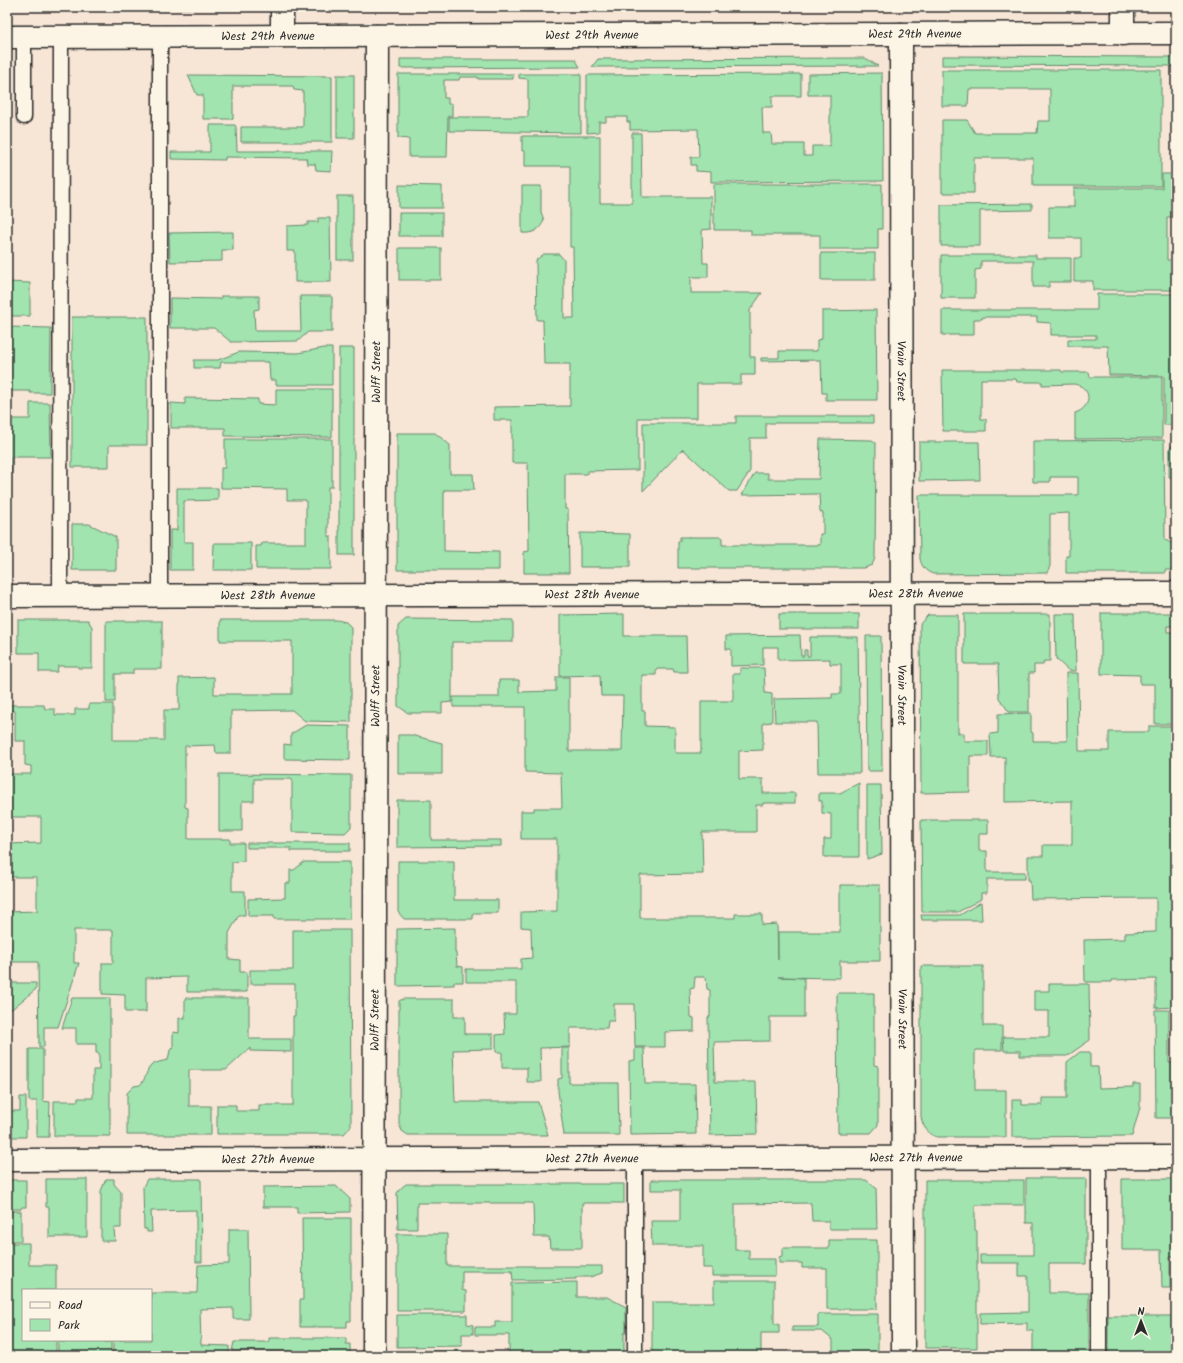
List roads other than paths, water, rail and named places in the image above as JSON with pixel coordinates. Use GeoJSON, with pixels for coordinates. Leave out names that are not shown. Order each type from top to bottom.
{"type":"FeatureCollection","features":[{"type":"Feature","properties":{"kind":"street"},"geometry":{"type":"LineString","coordinates":[[282,7],[282,36]]}},
{"type":"Feature","properties":{"kind":"street"},"geometry":{"type":"LineString","coordinates":[[1123,7],[1123,34]]}},
{"type":"Feature","properties":{"kind":"street","name":"West 29th Avenue"},"geometry":{"type":"LineString","coordinates":[[16,37],[1176,33]]}},
{"type":"Feature","properties":{"kind":"street","name":"Vrain Street"},"geometry":{"type":"LineString","coordinates":[[902,34],[903,1356]]}},
{"type":"Feature","properties":{"kind":"street","name":"Wolff Street"},"geometry":{"type":"LineString","coordinates":[[374,1356],[377,36]]}},
{"type":"Feature","properties":{"kind":"street","name":"West 28th Avenue"},"geometry":{"type":"LineString","coordinates":[[7,596],[1176,593]]}},
{"type":"Feature","properties":{"kind":"street","name":"West 27th Avenue"},"geometry":{"type":"LineString","coordinates":[[7,1160],[1176,1157]]}},
{"type":"Feature","properties":{"kind":"lane"},"geometry":{"type":"LineString","coordinates":[[60,596],[61,36]]}},
{"type":"Feature","properties":{"kind":"lane"},"geometry":{"type":"LineString","coordinates":[[160,36],[160,595]]}},
{"type":"Feature","properties":{"kind":"lane"},"geometry":{"type":"LineString","coordinates":[[16,37],[24,117]]}},
{"type":"Feature","properties":{"kind":"lane"},"geometry":{"type":"LineString","coordinates":[[1099,1157],[1099,1356]]}},
{"type":"Feature","properties":{"kind":"lane"},"geometry":{"type":"LineString","coordinates":[[635,1356],[636,1158]]}}]}
